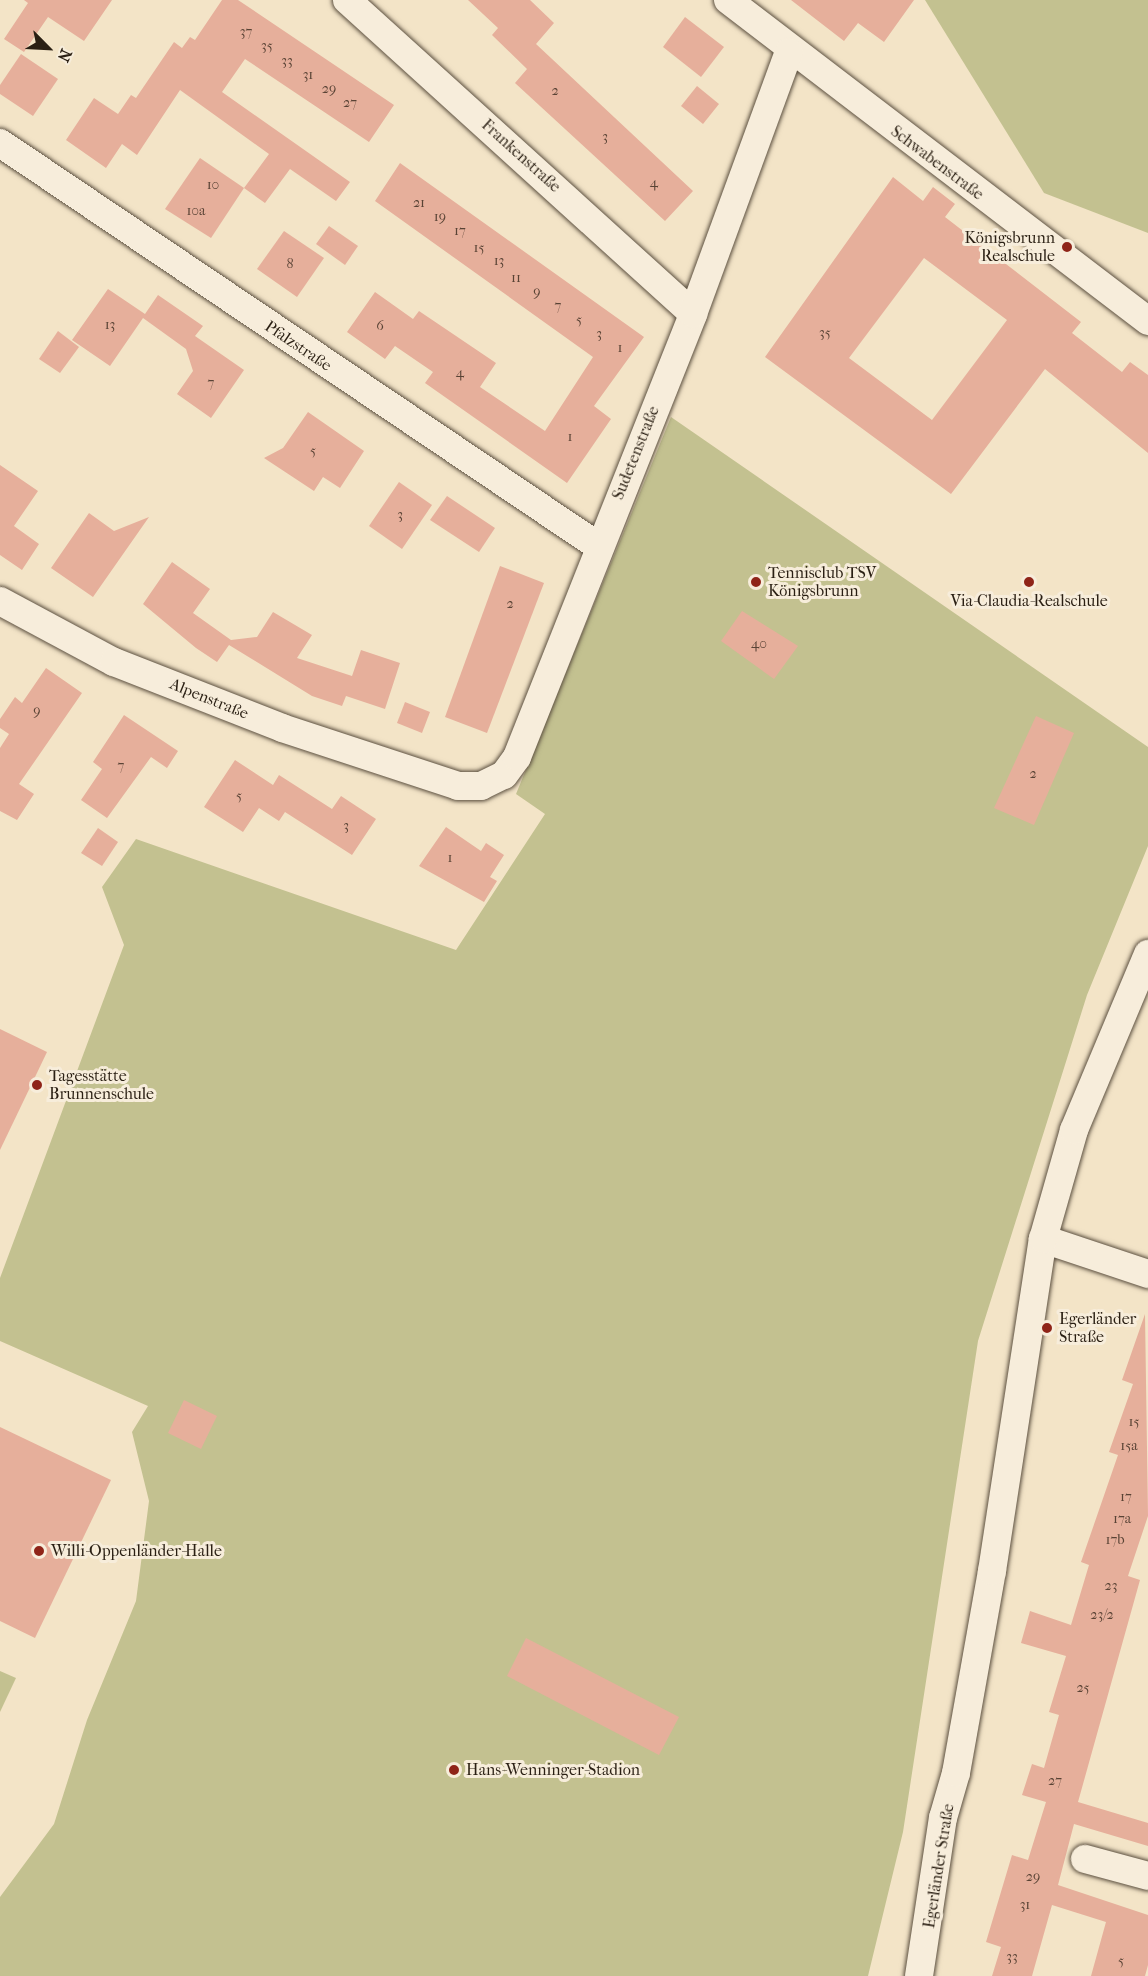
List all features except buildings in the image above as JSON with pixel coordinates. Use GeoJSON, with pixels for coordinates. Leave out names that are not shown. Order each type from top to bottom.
{"type":"FeatureCollection","features":[{"type":"Feature","properties":{"kind":"street","name":"Frankenstraße"},"geometry":{"type":"LineString","coordinates":[[347,0],[693,314]]}},
{"type":"Feature","properties":{"kind":"street","name":"Schwabenstraße"},"geometry":{"type":"LineString","coordinates":[[728,0],[789,52],[1148,321]]}},
{"type":"Feature","properties":{"kind":"street","name":"Sudetenstraße"},"geometry":{"type":"LineString","coordinates":[[427,775],[458,786],[481,786],[504,775],[517,756],[598,546],[693,314],[789,52]]}},
{"type":"Feature","properties":{"kind":"street","name":"Pfalzstraße"},"geometry":{"type":"LineString","coordinates":[[0,143],[598,546]]}},
{"type":"Feature","properties":{"kind":"street","name":"Alpenstraße"},"geometry":{"type":"LineString","coordinates":[[0,601],[114,662],[282,728],[427,775]]}},
{"type":"Feature","properties":{"kind":"street","name":"Egerländer Straße"},"geometry":{"type":"LineString","coordinates":[[919,1976],[943,1818],[956,1773],[992,1571],[1043,1239],[1074,1130],[1148,954]]}},
{"type":"Feature","properties":{"kind":"street"},"geometry":{"type":"LineString","coordinates":[[1043,1239],[1148,1274]]}},
{"type":"Feature","properties":{"kind":"street"},"geometry":{"type":"LineString","coordinates":[[1085,1859],[1148,1876]]}},
{"type":"Feature","properties":{"kind":"shaded area"},"geometry":{"type":"Polygon","coordinates":[[[925,0],[1148,0],[1148,233],[1044,193],[925,0]]]}},
{"type":"Feature","properties":{"kind":"shaded area"},"geometry":{"type":"Polygon","coordinates":[[[671,417],[1148,747],[1148,846],[1087,995],[978,1341],[903,1832],[868,1976],[0,1976],[0,1897],[54,1824],[87,1720],[136,1601],[149,1501],[132,1432],[148,1406],[0,1341],[0,1278],[124,945],[102,887],[136,839],[456,950],[545,814],[516,794],[671,417]]]}},
{"type":"Feature","properties":{"kind":"shaded area"},"geometry":{"type":"Polygon","coordinates":[[[0,1671],[16,1678],[0,1712],[0,1671]]]}},
{"type":"Feature","properties":{"kind":"place","name":"Königsbrunn Realschule"},"geometry":{"type":"Point","coordinates":[1067,247]}},
{"type":"Feature","properties":{"kind":"place","name":"Tennisclub TSV Königsbrunn"},"geometry":{"type":"Point","coordinates":[756,582]}},
{"type":"Feature","properties":{"kind":"place","name":"Via-Claudia-Realschule"},"geometry":{"type":"Point","coordinates":[1029,582]}},
{"type":"Feature","properties":{"kind":"place","name":"Tagesstätte Brunnenschule"},"geometry":{"type":"Point","coordinates":[37,1085]}},
{"type":"Feature","properties":{"kind":"place","name":"Egerländer Straße"},"geometry":{"type":"Point","coordinates":[1047,1328]}},
{"type":"Feature","properties":{"kind":"place","name":"Willi-Oppenländer-Halle"},"geometry":{"type":"Point","coordinates":[39,1551]}},
{"type":"Feature","properties":{"kind":"place","name":"Hans-Wenninger-Stadion"},"geometry":{"type":"Point","coordinates":[454,1770]}}]}
